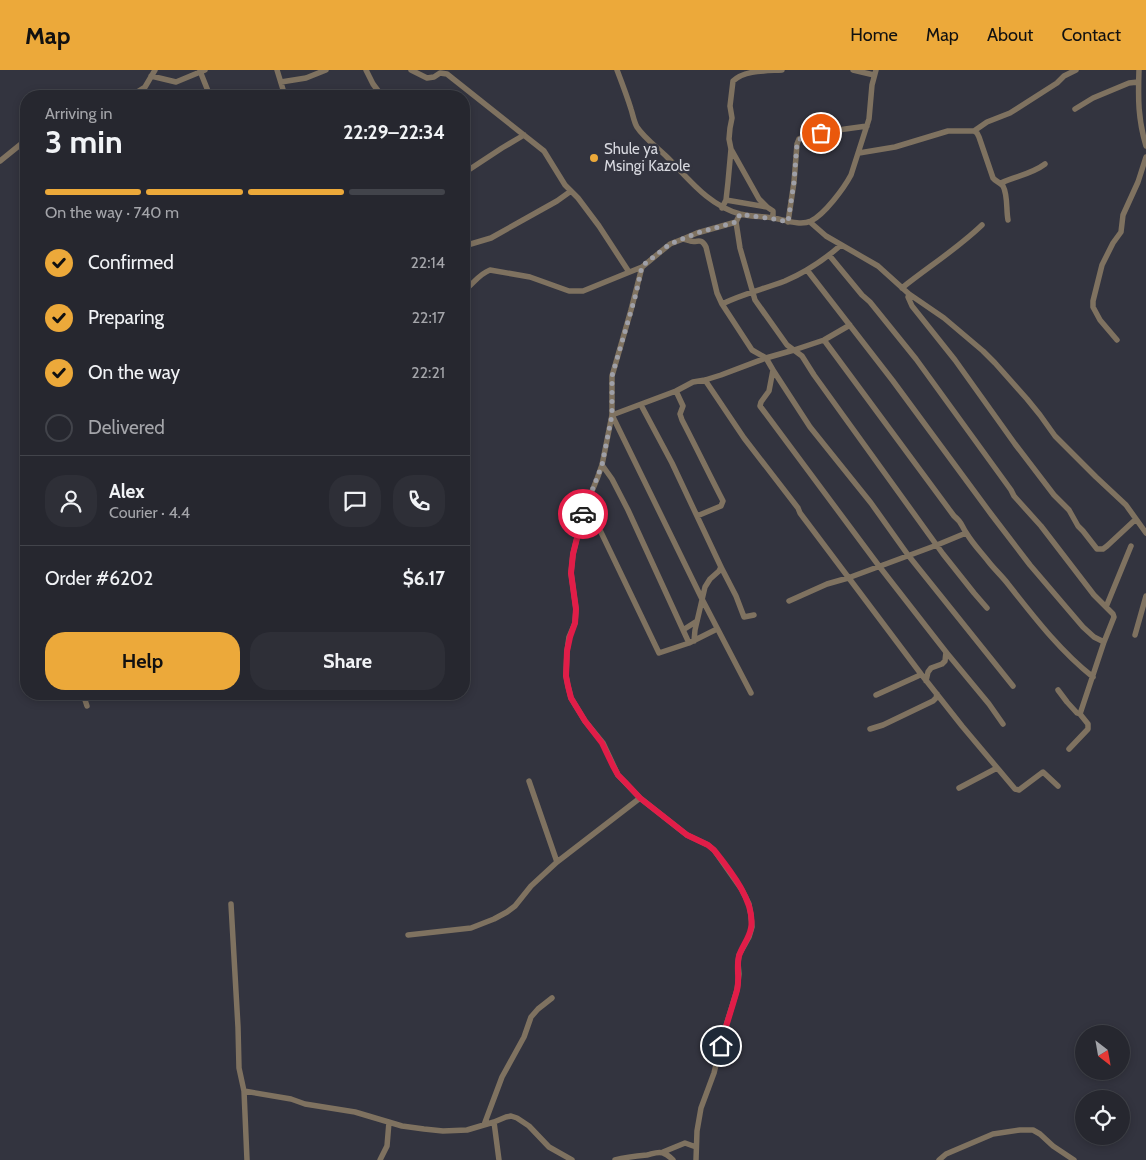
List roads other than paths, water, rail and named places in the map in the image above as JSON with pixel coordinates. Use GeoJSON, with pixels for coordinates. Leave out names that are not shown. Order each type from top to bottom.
{"type":"FeatureCollection","features":[{"type":"Feature","properties":{"kind":"street"},"geometry":{"type":"LineString","coordinates":[[140,90],[145,87],[155,70]]}},
{"type":"Feature","properties":{"kind":"street"},"geometry":{"type":"LineString","coordinates":[[277,70],[283,90]]}},
{"type":"Feature","properties":{"kind":"street"},"geometry":{"type":"LineString","coordinates":[[281,82],[306,78],[326,70]]}},
{"type":"Feature","properties":{"kind":"street"},"geometry":{"type":"LineString","coordinates":[[366,70],[378,90]]}},
{"type":"Feature","properties":{"kind":"street"},"geometry":{"type":"LineString","coordinates":[[411,70],[427,78],[434,77],[440,73],[447,74],[467,90]]}},
{"type":"Feature","properties":{"kind":"street"},"geometry":{"type":"LineString","coordinates":[[617,70],[638,128],[697,189],[722,208],[740,214],[788,222],[810,222],[830,204],[851,175],[867,126],[875,73],[853,70]]}},
{"type":"Feature","properties":{"kind":"street"},"geometry":{"type":"LineString","coordinates":[[722,208],[726,200],[731,149],[729,139],[732,118],[730,106],[733,81],[743,72],[782,70]]}},
{"type":"Feature","properties":{"kind":"street"},"geometry":{"type":"LineString","coordinates":[[859,153],[895,147],[948,132],[974,131],[987,122],[1016,109],[1064,76],[1076,70]]}},
{"type":"Feature","properties":{"kind":"street"},"geometry":{"type":"LineString","coordinates":[[1139,70],[1139,115],[1146,146]]}},
{"type":"Feature","properties":{"kind":"street"},"geometry":{"type":"LineString","coordinates":[[151,76],[176,82],[203,71],[208,90]]}},
{"type":"Feature","properties":{"kind":"street"},"geometry":{"type":"LineString","coordinates":[[1075,109],[1093,98],[1138,82]]}},
{"type":"Feature","properties":{"kind":"street"},"geometry":{"type":"LineString","coordinates":[[470,92],[546,153],[566,185],[598,226],[629,272]]}},
{"type":"Feature","properties":{"kind":"street"},"geometry":{"type":"LineString","coordinates":[[788,222],[799,139],[809,134],[867,126]]}},
{"type":"Feature","properties":{"kind":"street"},"geometry":{"type":"LineString","coordinates":[[974,131],[979,137],[993,178],[1003,186],[1008,205],[1006,210],[1008,220]]}},
{"type":"Feature","properties":{"kind":"street"},"geometry":{"type":"LineString","coordinates":[[470,169],[524,135]]}},
{"type":"Feature","properties":{"kind":"street"},"geometry":{"type":"LineString","coordinates":[[0,161],[20,145]]}},
{"type":"Feature","properties":{"kind":"street"},"geometry":{"type":"LineString","coordinates":[[731,149],[759,199],[767,207]]}},
{"type":"Feature","properties":{"kind":"street"},"geometry":{"type":"LineString","coordinates":[[1117,340],[1100,320],[1092,301],[1102,265],[1121,232],[1123,215],[1138,182],[1146,157]]}},
{"type":"Feature","properties":{"kind":"street"},"geometry":{"type":"LineString","coordinates":[[1001,183],[1037,170],[1045,164]]}},
{"type":"Feature","properties":{"kind":"street"},"geometry":{"type":"LineString","coordinates":[[470,244],[491,238],[557,201],[571,191]]}},
{"type":"Feature","properties":{"kind":"street"},"geometry":{"type":"LineString","coordinates":[[726,200],[767,207],[773,210],[773,218]]}},
{"type":"Feature","properties":{"kind":"street"},"geometry":{"type":"LineString","coordinates":[[740,214],[736,222],[740,248],[755,300],[787,345],[802,356],[943,554],[987,608]]}},
{"type":"Feature","properties":{"kind":"street"},"geometry":{"type":"LineString","coordinates":[[470,285],[490,270],[530,277],[574,292],[583,291],[642,266],[670,244],[697,233],[736,222]]}},
{"type":"Feature","properties":{"kind":"street"},"geometry":{"type":"LineString","coordinates":[[810,222],[826,236],[878,266],[909,294],[944,318],[995,363],[1040,415],[1055,436],[1126,504],[1146,533]]}},
{"type":"Feature","properties":{"kind":"street"},"geometry":{"type":"LineString","coordinates":[[902,288],[982,225]]}},
{"type":"Feature","properties":{"kind":"street"},"geometry":{"type":"LineString","coordinates":[[683,239],[704,242],[717,293],[752,350],[766,358],[810,427],[871,503],[908,555],[1013,686]]}},
{"type":"Feature","properties":{"kind":"street"},"geometry":{"type":"LineString","coordinates":[[722,304],[752,291],[784,281],[807,270],[828,256],[841,244]]}},
{"type":"Feature","properties":{"kind":"street"},"geometry":{"type":"LineString","coordinates":[[828,256],[870,302],[916,359],[1014,496],[1041,526],[1094,595],[1112,612],[1114,617],[1080,714]]}},
{"type":"Feature","properties":{"kind":"street"},"geometry":{"type":"LineString","coordinates":[[642,266],[636,294],[612,376],[612,415],[602,465],[587,503],[573,554],[571,573],[576,609],[575,623],[567,651],[566,676],[571,698],[585,721],[602,743],[618,775],[640,798],[687,835],[714,850],[742,890],[749,904],[752,927],[738,963],[737,990],[714,1072],[701,1108],[696,1160]]}},
{"type":"Feature","properties":{"kind":"street"},"geometry":{"type":"LineString","coordinates":[[807,270],[1030,565],[1083,627],[1094,637],[1104,642]]}},
{"type":"Feature","properties":{"kind":"street"},"geometry":{"type":"LineString","coordinates":[[909,294],[908,297],[912,306],[955,360],[1020,451],[1054,495],[1069,510],[1078,526],[1097,549],[1103,549],[1107,546],[1136,519]]}},
{"type":"Feature","properties":{"kind":"street"},"geometry":{"type":"LineString","coordinates":[[612,415],[676,391],[693,382],[705,380],[824,340],[850,325]]}},
{"type":"Feature","properties":{"kind":"street"},"geometry":{"type":"LineString","coordinates":[[824,340],[954,516],[962,524],[966,533],[1037,621],[1080,666],[1093,676]]}},
{"type":"Feature","properties":{"kind":"street"},"geometry":{"type":"LineString","coordinates":[[772,370],[769,390],[760,406],[878,566],[1003,724]]}},
{"type":"Feature","properties":{"kind":"street"},"geometry":{"type":"LineString","coordinates":[[705,380],[744,438],[798,508],[848,578],[962,726],[1016,790],[1019,790],[1043,772],[1058,786]]}},
{"type":"Feature","properties":{"kind":"street"},"geometry":{"type":"LineString","coordinates":[[676,391],[683,406],[680,414],[682,420],[723,501],[722,506],[697,516]]}},
{"type":"Feature","properties":{"kind":"street"},"geometry":{"type":"LineString","coordinates":[[641,405],[672,463],[736,596],[744,617],[754,615]]}},
{"type":"Feature","properties":{"kind":"street"},"geometry":{"type":"LineString","coordinates":[[612,415],[717,629],[751,692]]}},
{"type":"Feature","properties":{"kind":"street"},"geometry":{"type":"LineString","coordinates":[[602,465],[612,479],[628,510],[683,630],[691,642]]}},
{"type":"Feature","properties":{"kind":"street"},"geometry":{"type":"LineString","coordinates":[[587,503],[659,653],[691,642],[717,629]]}},
{"type":"Feature","properties":{"kind":"street"},"geometry":{"type":"LineString","coordinates":[[789,601],[827,584],[938,545],[966,533]]}},
{"type":"Feature","properties":{"kind":"street"},"geometry":{"type":"LineString","coordinates":[[1106,607],[1131,546]]}},
{"type":"Feature","properties":{"kind":"street"},"geometry":{"type":"LineString","coordinates":[[691,642],[707,583],[721,567]]}},
{"type":"Feature","properties":{"kind":"street"},"geometry":{"type":"LineString","coordinates":[[1135,635],[1146,596]]}},
{"type":"Feature","properties":{"kind":"street"},"geometry":{"type":"LineString","coordinates":[[683,630],[697,621]]}},
{"type":"Feature","properties":{"kind":"street"},"geometry":{"type":"LineString","coordinates":[[926,680],[931,668],[945,661],[946,652]]}},
{"type":"Feature","properties":{"kind":"street"},"geometry":{"type":"LineString","coordinates":[[876,695],[921,674]]}},
{"type":"Feature","properties":{"kind":"street"},"geometry":{"type":"LineString","coordinates":[[1058,690],[1089,726],[1069,748]]}},
{"type":"Feature","properties":{"kind":"street"},"geometry":{"type":"LineString","coordinates":[[870,729],[933,701],[937,694]]}},
{"type":"Feature","properties":{"kind":"street"},"geometry":{"type":"LineString","coordinates":[[86,700],[88,706]]}},
{"type":"Feature","properties":{"kind":"street"},"geometry":{"type":"LineString","coordinates":[[959,788],[997,768]]}},
{"type":"Feature","properties":{"kind":"street"},"geometry":{"type":"LineString","coordinates":[[529,781],[557,862]]}},
{"type":"Feature","properties":{"kind":"street"},"geometry":{"type":"LineString","coordinates":[[408,935],[470,928],[494,919],[515,906],[531,886],[557,862],[640,798]]}},
{"type":"Feature","properties":{"kind":"street"},"geometry":{"type":"LineString","coordinates":[[230,904],[239,1068],[244,1091],[247,1160]]}},
{"type":"Feature","properties":{"kind":"street"},"geometry":{"type":"LineString","coordinates":[[484,1125],[502,1076],[524,1037],[531,1017],[552,998]]}},
{"type":"Feature","properties":{"kind":"street"},"geometry":{"type":"LineString","coordinates":[[244,1091],[355,1112],[364,1116],[414,1128],[443,1131],[467,1130],[511,1116],[534,1130],[549,1147],[569,1160]]}},
{"type":"Feature","properties":{"kind":"street"},"geometry":{"type":"LineString","coordinates":[[380,1160],[387,1146],[389,1122]]}},
{"type":"Feature","properties":{"kind":"street"},"geometry":{"type":"LineString","coordinates":[[494,1122],[499,1160]]}},
{"type":"Feature","properties":{"kind":"street"},"geometry":{"type":"LineString","coordinates":[[939,1160],[946,1154],[993,1134],[1027,1130],[1033,1130],[1040,1134],[1053,1146],[1074,1160]]}},
{"type":"Feature","properties":{"kind":"street"},"geometry":{"type":"LineString","coordinates":[[615,1160],[663,1152],[685,1144],[696,1147]]}},
{"type":"Feature","properties":{"kind":"street"},"geometry":{"type":"LineString","coordinates":[[663,1152],[673,1160]]}},
{"type":"Feature","properties":{"kind":"place","name":"Shule ya Msingi Kazole"},"geometry":{"type":"Point","coordinates":[594,158]}}]}
